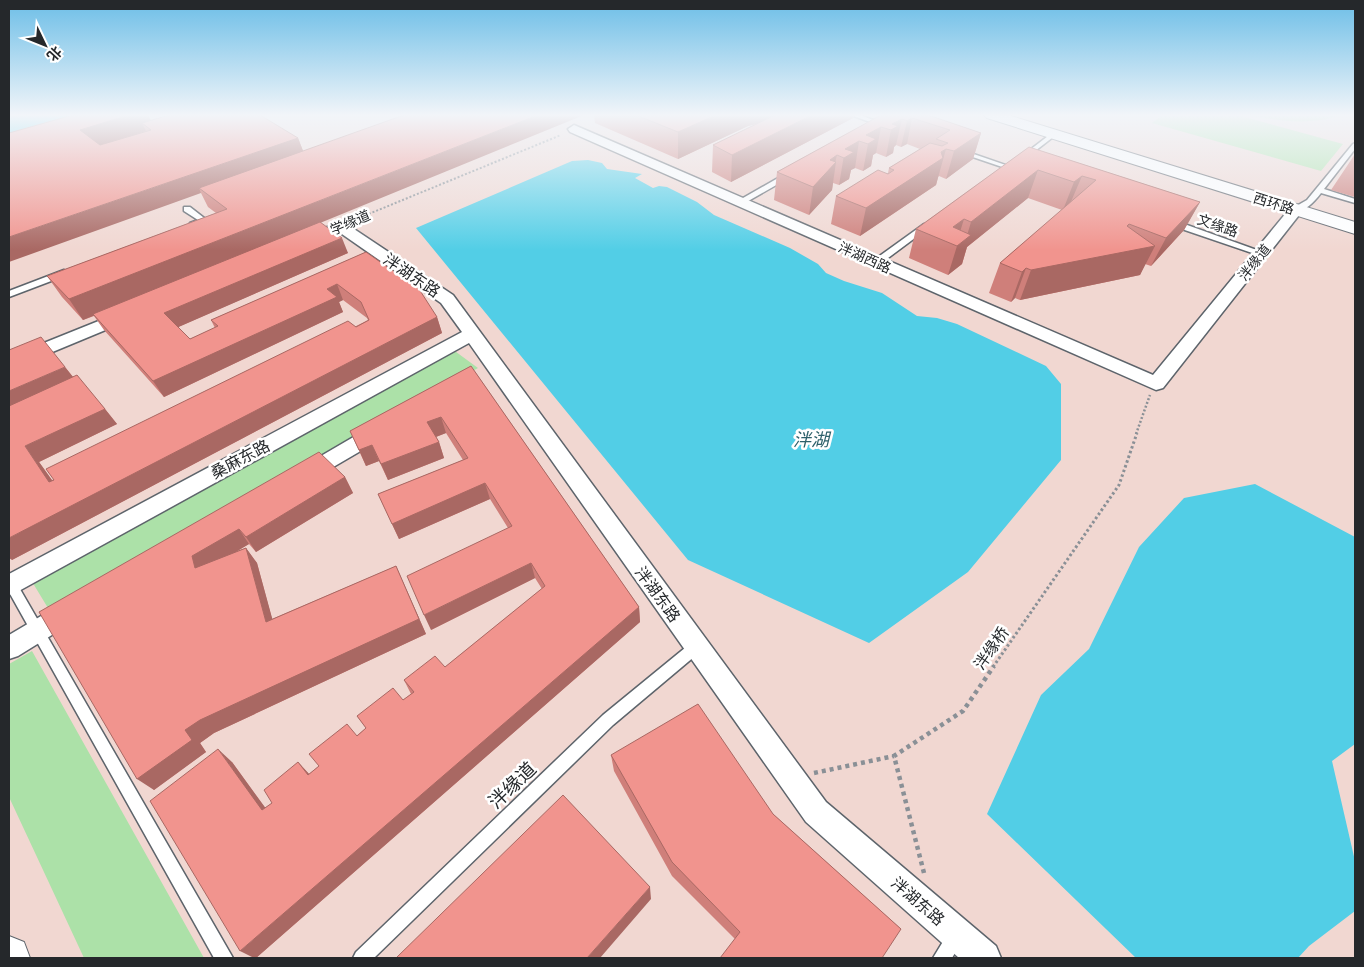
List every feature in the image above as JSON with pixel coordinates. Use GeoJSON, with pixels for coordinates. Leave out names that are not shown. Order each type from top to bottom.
{"type":"FeatureCollection","features":[{"type":"Feature","properties":{"kind":"street","name":"泮湖西路"},"geometry":{"type":"LineString","coordinates":[[645,160],[1156,384]]}},
{"type":"Feature","properties":{"kind":"street","name":"西环路"},"geometry":{"type":"LineString","coordinates":[[1137,160],[1355,228]]}},
{"type":"Feature","properties":{"kind":"street","name":"泮缘道"},"geometry":{"type":"LineString","coordinates":[[1156,384],[1296,210]]}},
{"type":"Feature","properties":{"kind":"street","name":"学缘道"},"geometry":{"type":"LineString","coordinates":[[289,248],[340,226]]}},
{"type":"Feature","properties":{"kind":"street","name":"泮湖东路"},"geometry":{"type":"LineString","coordinates":[[340,226],[447,299],[472,334],[485,369],[696,647],[816,812],[944,936],[984,958]]}},
{"type":"Feature","properties":{"kind":"street"},"geometry":{"type":"LineString","coordinates":[[9,364],[143,308]]}},
{"type":"Feature","properties":{"kind":"street","name":"桑麻东路"},"geometry":{"type":"LineString","coordinates":[[9,583],[472,334]]}},
{"type":"Feature","properties":{"kind":"street"},"geometry":{"type":"LineString","coordinates":[[287,485],[399,420]]}},
{"type":"Feature","properties":{"kind":"street"},"geometry":{"type":"LineString","coordinates":[[9,648],[89,601]]}},
{"type":"Feature","properties":{"kind":"lane"},"geometry":{"type":"LineString","coordinates":[[986,160],[1027,174]]}},
{"type":"Feature","properties":{"kind":"lane"},"geometry":{"type":"LineString","coordinates":[[1001,173],[1019,160]]}},
{"type":"Feature","properties":{"kind":"lane","name":"泮缘道"},"geometry":{"type":"LineString","coordinates":[[1296,210],[1310,202],[1343,160]]}},
{"type":"Feature","properties":{"kind":"lane"},"geometry":{"type":"LineString","coordinates":[[740,202],[798,170]]}},
{"type":"Feature","properties":{"kind":"lane"},"geometry":{"type":"LineString","coordinates":[[1319,190],[1355,201]]}},
{"type":"Feature","properties":{"kind":"lane"},"geometry":{"type":"LineString","coordinates":[[185,228],[204,221],[188,210]]}},
{"type":"Feature","properties":{"kind":"lane","name":"文缘路"},"geometry":{"type":"LineString","coordinates":[[1168,222],[1261,253]]}},
{"type":"Feature","properties":{"kind":"lane"},"geometry":{"type":"LineString","coordinates":[[877,262],[931,223]]}},
{"type":"Feature","properties":{"kind":"lane"},"geometry":{"type":"LineString","coordinates":[[9,294],[74,270]]}},
{"type":"Feature","properties":{"kind":"lane"},"geometry":{"type":"LineString","coordinates":[[9,583],[224,958]]}},
{"type":"Feature","properties":{"kind":"lane","name":"泮缘道"},"geometry":{"type":"LineString","coordinates":[[362,958],[608,720],[696,647]]}},
{"type":"Feature","properties":{"kind":"path","name":"学缘道"},"geometry":{"type":"LineString","coordinates":[[340,226],[499,160]]}},
{"type":"Feature","properties":{"kind":"path","name":"泮缘桥"},"geometry":{"type":"LineString","coordinates":[[894,756],[963,711],[1119,485],[1152,388],[1156,384]]}},
{"type":"Feature","properties":{"kind":"path"},"geometry":{"type":"LineString","coordinates":[[790,778],[894,756],[944,936]]}},
{"type":"Feature","properties":{"kind":"shaded area"},"geometry":{"type":"Polygon","coordinates":[[[9,160],[1355,160],[1355,958],[9,958],[9,160]]]}},
{"type":"Feature","properties":{"kind":"green space"},"geometry":{"type":"Polygon","coordinates":[[[1283,160],[1330,160],[1321,171],[1283,160]]]}},
{"type":"Feature","properties":{"kind":"green space"},"geometry":{"type":"Polygon","coordinates":[[[452,349],[478,368],[51,613],[31,580],[452,349]]]}},
{"type":"Feature","properties":{"kind":"green space"},"geometry":{"type":"Polygon","coordinates":[[[32,651],[204,958],[84,958],[9,797],[9,664],[32,651]]]}},
{"type":"Feature","properties":{"kind":"water","name":"泮湖"},"geometry":{"type":"Polygon","coordinates":[[[589,160],[602,163],[607,169],[642,174],[635,178],[653,188],[659,186],[667,187],[697,202],[714,215],[790,248],[818,264],[826,273],[882,293],[917,316],[937,318],[957,324],[1046,366],[1061,384],[1061,460],[968,572],[869,643],[688,560],[416,228],[572,161],[589,160]]]}},
{"type":"Feature","properties":{"kind":"water"},"geometry":{"type":"Polygon","coordinates":[[[1255,484],[1355,537],[1355,744],[1332,761],[1355,861],[1355,911],[1309,946],[1298,958],[1136,958],[987,814],[1041,695],[1089,649],[1139,547],[1184,498],[1255,484]]]}},
{"type":"Feature","properties":{"kind":"building"},"geometry":{"type":"Polygon","coordinates":[[[9,160],[233,160],[9,237],[9,160]]]}},
{"type":"Feature","properties":{"kind":"building"},"geometry":{"type":"Polygon","coordinates":[[[277,160],[423,160],[69,299],[47,276],[227,209],[199,188],[277,160]]]}},
{"type":"Feature","properties":{"kind":"building"},"geometry":{"type":"Polygon","coordinates":[[[799,160],[830,160],[836,162],[813,187],[777,172],[799,160]]]}},
{"type":"Feature","properties":{"kind":"building"},"geometry":{"type":"Polygon","coordinates":[[[902,160],[940,160],[866,208],[836,196],[878,170],[888,174],[894,170],[889,168],[902,160]]]}},
{"type":"Feature","properties":{"kind":"building"},"geometry":{"type":"Polygon","coordinates":[[[1011,160],[1070,160],[1200,202],[1166,238],[1129,224],[1127,226],[1155,246],[1031,270],[1026,268],[1022,272],[1000,263],[1096,180],[1082,176],[1074,182],[1038,170],[971,222],[964,219],[953,227],[971,235],[957,246],[916,229],[1011,160]]]}},
{"type":"Feature","properties":{"kind":"building"},"geometry":{"type":"Polygon","coordinates":[[[320,222],[342,238],[164,313],[190,339],[218,326],[211,320],[366,252],[419,289],[437,317],[9,538],[9,406],[77,375],[105,409],[25,446],[49,482],[54,480],[46,469],[348,321],[356,327],[369,320],[361,302],[337,284],[327,289],[337,297],[153,381],[93,314],[320,222]]]}},
{"type":"Feature","properties":{"kind":"building"},"geometry":{"type":"Polygon","coordinates":[[[41,337],[65,367],[9,391],[9,350],[41,337]]]}},
{"type":"Feature","properties":{"kind":"building"},"geometry":{"type":"Polygon","coordinates":[[[471,366],[639,607],[240,951],[150,801],[218,749],[262,810],[272,803],[264,790],[298,762],[308,775],[319,766],[309,754],[347,724],[357,736],[366,728],[357,716],[393,688],[403,700],[414,692],[404,680],[435,656],[445,667],[545,586],[531,563],[424,615],[407,576],[512,526],[485,483],[392,524],[378,494],[468,458],[441,417],[427,422],[439,442],[381,464],[372,445],[359,450],[350,431],[471,366]]]}},
{"type":"Feature","properties":{"kind":"building"},"geometry":{"type":"Polygon","coordinates":[[[319,452],[345,477],[246,537],[239,529],[192,556],[195,568],[246,548],[266,622],[396,566],[419,619],[200,720],[185,730],[192,740],[137,779],[39,612],[319,452]]]}},
{"type":"Feature","properties":{"kind":"building"},"geometry":{"type":"Polygon","coordinates":[[[698,704],[773,814],[901,929],[882,958],[720,958],[740,932],[672,862],[611,755],[698,704]]]}},
{"type":"Feature","properties":{"kind":"building"},"geometry":{"type":"Polygon","coordinates":[[[563,795],[650,887],[587,958],[396,958],[563,795]]]}}]}
